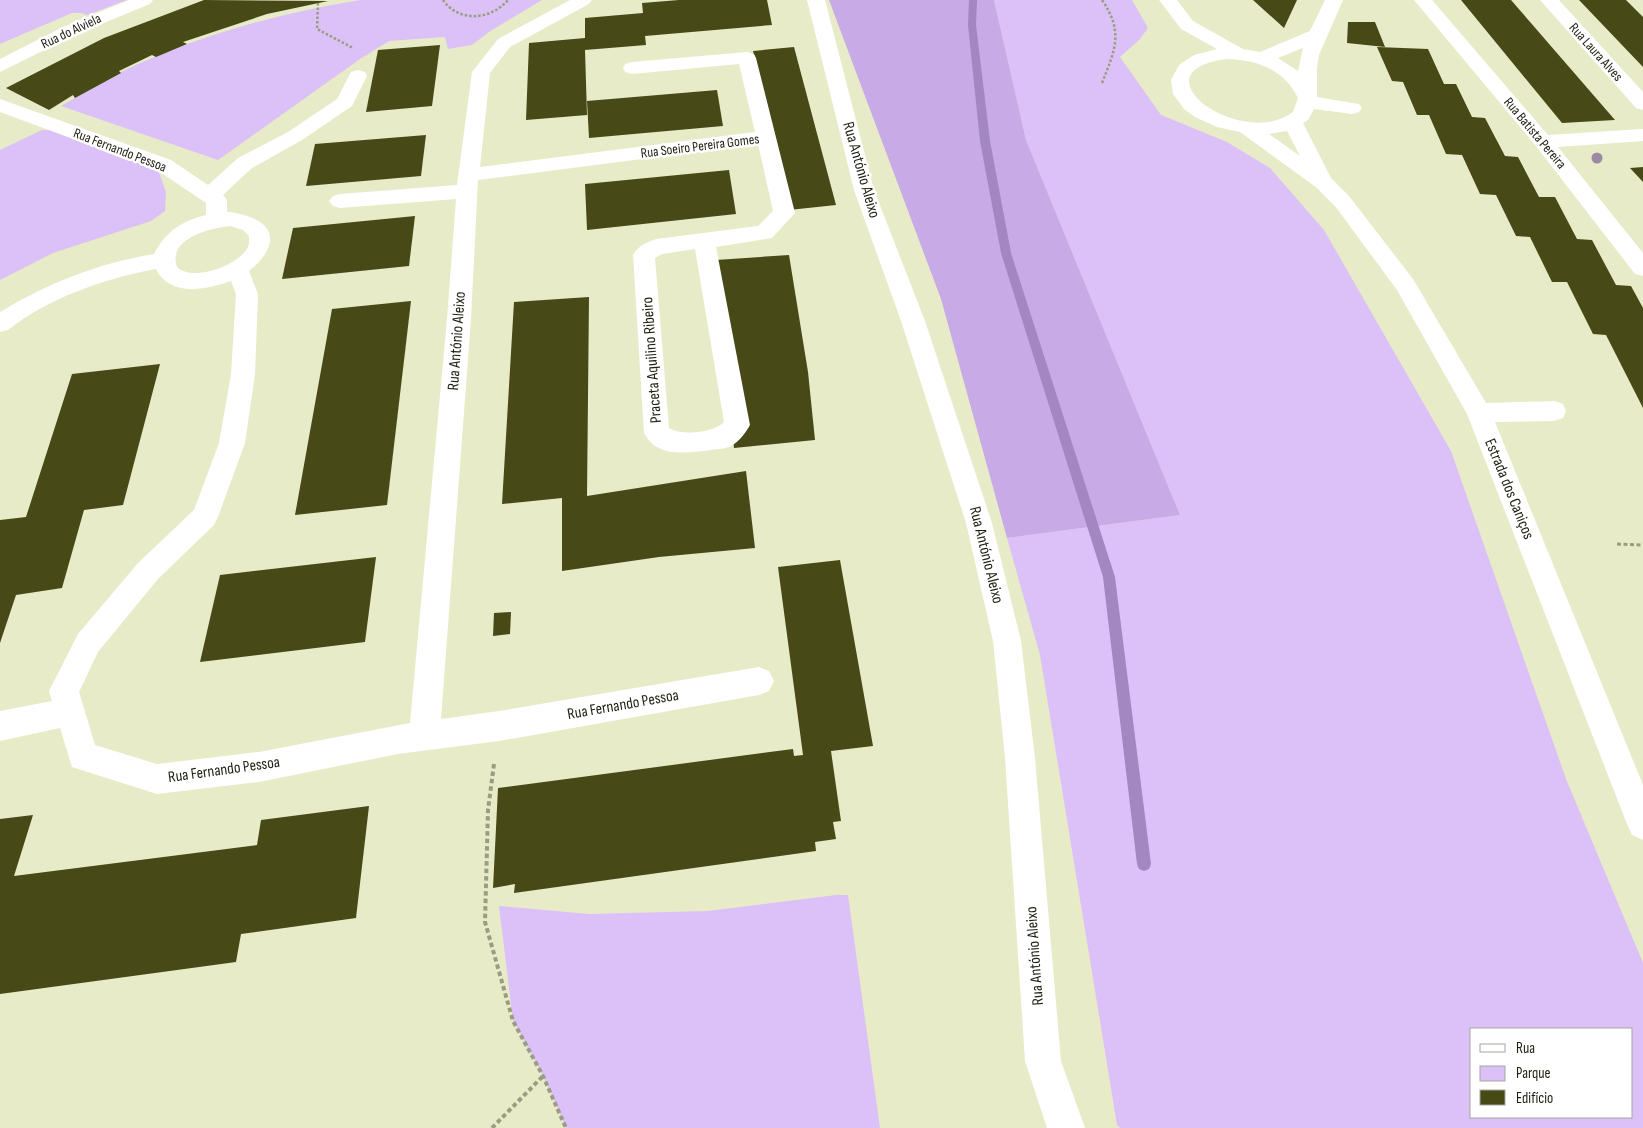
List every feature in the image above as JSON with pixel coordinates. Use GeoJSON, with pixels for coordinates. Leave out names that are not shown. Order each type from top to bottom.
{"type":"FeatureCollection","features":[{"type":"Feature","properties":{"kind":"street","name":"Rua do Alviela"},"geometry":{"type":"LineString","coordinates":[[0,66],[71,30],[144,0]]}},
{"type":"Feature","properties":{"kind":"street","name":"Rua António Aleixo"},"geometry":{"type":"LineString","coordinates":[[424,736],[458,329],[468,183],[481,72],[504,43],[583,0]]}},
{"type":"Feature","properties":{"kind":"street","name":"Rua António Aleixo"},"geometry":{"type":"LineString","coordinates":[[816,0],[864,190],[912,321],[979,523],[1007,641],[1020,758],[1043,1061],[1066,1128]]}},
{"type":"Feature","properties":{"kind":"street"},"geometry":{"type":"LineString","coordinates":[[1168,0],[1187,25],[1196,60],[1223,54],[1239,54],[1259,58],[1292,74],[1302,85],[1307,99]]}},
{"type":"Feature","properties":{"kind":"street"},"geometry":{"type":"LineString","coordinates":[[1292,121],[1301,114],[1307,99],[1308,63],[1318,34],[1334,0]]}},
{"type":"Feature","properties":{"kind":"street","name":"Rua Batista Pereira"},"geometry":{"type":"LineString","coordinates":[[1423,0],[1543,142],[1643,268]]}},
{"type":"Feature","properties":{"kind":"street","name":"Rua Laura Alves"},"geometry":{"type":"LineString","coordinates":[[1549,0],[1643,104]]}},
{"type":"Feature","properties":{"kind":"street"},"geometry":{"type":"LineString","coordinates":[[1187,25],[1239,54]]}},
{"type":"Feature","properties":{"kind":"street"},"geometry":{"type":"LineString","coordinates":[[1259,58],[1279,52],[1318,34]]}},
{"type":"Feature","properties":{"kind":"street"},"geometry":{"type":"LineString","coordinates":[[632,68],[747,58],[766,137]]}},
{"type":"Feature","properties":{"kind":"street","name":"Estrada dos Caniços"},"geometry":{"type":"LineString","coordinates":[[1196,60],[1185,68],[1180,80],[1181,92],[1190,104],[1212,118],[1247,128],[1279,126],[1292,121],[1324,183]]}},
{"type":"Feature","properties":{"kind":"street"},"geometry":{"type":"LineString","coordinates":[[216,220],[216,200],[209,196],[245,163],[295,136],[345,102],[358,76]]}},
{"type":"Feature","properties":{"kind":"street"},"geometry":{"type":"LineString","coordinates":[[1307,99],[1352,108]]}},
{"type":"Feature","properties":{"kind":"street","name":"Rua Fernando Pessoa"},"geometry":{"type":"LineString","coordinates":[[0,105],[164,165],[209,196]]}},
{"type":"Feature","properties":{"kind":"street","name":"Estrada dos Caniços"},"geometry":{"type":"LineString","coordinates":[[1247,128],[1324,183],[1342,201],[1405,284],[1479,413],[1643,824]]}},
{"type":"Feature","properties":{"kind":"street"},"geometry":{"type":"LineString","coordinates":[[1543,142],[1643,135]]}},
{"type":"Feature","properties":{"kind":"street","name":"Rua Soeiro Pereira Gomes"},"geometry":{"type":"LineString","coordinates":[[340,200],[468,183],[766,137],[784,213],[764,233],[704,241]]}},
{"type":"Feature","properties":{"kind":"street"},"geometry":{"type":"LineString","coordinates":[[216,220],[243,221],[253,226],[258,233],[260,242],[250,261],[238,270],[210,281],[188,281],[171,276],[165,269],[163,260],[166,250],[174,239],[186,230],[201,223],[216,220]]}},
{"type":"Feature","properties":{"kind":"street"},"geometry":{"type":"LineString","coordinates":[[1616,233],[1643,232]]}},
{"type":"Feature","properties":{"kind":"street","name":"Praceta Aquilino Ribeiro"},"geometry":{"type":"LineString","coordinates":[[704,241],[737,425],[724,438],[675,444],[657,433],[644,255],[656,248],[704,241]]}},
{"type":"Feature","properties":{"kind":"street"},"geometry":{"type":"LineString","coordinates":[[0,324],[48,296],[89,277],[136,264],[163,260]]}},
{"type":"Feature","properties":{"kind":"street","name":"Rua Fernando Pessoa"},"geometry":{"type":"LineString","coordinates":[[238,270],[247,294],[244,374],[232,443],[205,517],[148,571],[88,643],[64,691],[83,756],[157,780],[258,767],[398,739],[499,726],[759,681]]}},
{"type":"Feature","properties":{"kind":"street"},"geometry":{"type":"LineString","coordinates":[[1479,413],[1554,411]]}},
{"type":"Feature","properties":{"kind":"street"},"geometry":{"type":"LineString","coordinates":[[0,726],[70,712]]}},
{"type":"Feature","properties":{"kind":"path"},"geometry":{"type":"LineString","coordinates":[[443,0],[460,16],[469,16],[488,14],[499,10],[508,0]]}},
{"type":"Feature","properties":{"kind":"path"},"geometry":{"type":"LineString","coordinates":[[1102,0],[1113,13],[1117,34],[1115,52],[1102,83]]}},
{"type":"Feature","properties":{"kind":"path"},"geometry":{"type":"LineString","coordinates":[[318,3],[317,29],[332,38],[369,53],[366,63],[358,76]]}},
{"type":"Feature","properties":{"kind":"path"},"geometry":{"type":"LineString","coordinates":[[1617,544],[1643,545]]}},
{"type":"Feature","properties":{"kind":"path"},"geometry":{"type":"LineString","coordinates":[[499,726],[488,810],[485,922],[513,1021],[543,1076],[566,1128]]}},
{"type":"Feature","properties":{"kind":"path"},"geometry":{"type":"LineString","coordinates":[[492,1128],[543,1076]]}},
{"type":"Feature","properties":{"kind":"green space"},"geometry":{"type":"Polygon","coordinates":[[[0,0],[127,0],[87,15],[72,13],[0,44],[0,0]]]}},
{"type":"Feature","properties":{"kind":"green space"},"geometry":{"type":"Polygon","coordinates":[[[361,0],[542,0],[489,32],[472,45],[448,49],[445,37],[389,41],[360,59],[218,160],[61,106],[121,72],[179,47],[238,27],[330,5],[361,0]]]}},
{"type":"Feature","properties":{"kind":"green space"},"geometry":{"type":"Polygon","coordinates":[[[994,0],[1132,0],[1148,28],[1139,40],[1120,57],[1161,115],[1227,142],[1270,168],[1324,230],[1451,451],[1566,779],[1643,963],[1643,1128],[1120,1128],[1117,1125],[1040,655],[1007,538],[1180,515],[1026,140],[994,0]]]}},
{"type":"Feature","properties":{"kind":"green space"},"geometry":{"type":"Polygon","coordinates":[[[42,130],[52,130],[157,167],[166,192],[165,211],[151,221],[53,253],[0,280],[0,150],[42,130]]]}},
{"type":"Feature","properties":{"kind":"green space"},"geometry":{"type":"Polygon","coordinates":[[[848,895],[880,1128],[566,1128],[543,1076],[513,1021],[499,906],[589,914],[708,911],[848,895]]]}},
{"type":"Feature","properties":{"kind":"shaded area"},"geometry":{"type":"Polygon","coordinates":[[[829,0],[994,0],[1026,140],[1180,515],[1007,538],[941,299],[829,0]]]}},
{"type":"Feature","properties":{"kind":"building"},"geometry":{"type":"Polygon","coordinates":[[[204,0],[328,1],[267,14],[183,42],[187,44],[156,57],[152,55],[119,71],[121,73],[75,98],[73,95],[49,110],[6,88],[104,38],[204,0]]]}},
{"type":"Feature","properties":{"kind":"building"},"geometry":{"type":"Polygon","coordinates":[[[679,0],[767,0],[772,25],[645,36],[646,45],[585,50],[587,115],[526,120],[529,43],[585,38],[585,18],[643,13],[642,3],[679,0]]]}},
{"type":"Feature","properties":{"kind":"building"},"geometry":{"type":"Polygon","coordinates":[[[1253,0],[1297,0],[1284,28],[1253,0]]]}},
{"type":"Feature","properties":{"kind":"building"},"geometry":{"type":"Polygon","coordinates":[[[1461,0],[1511,0],[1615,120],[1562,123],[1461,0]]]}},
{"type":"Feature","properties":{"kind":"building"},"geometry":{"type":"Polygon","coordinates":[[[1579,0],[1626,0],[1643,17],[1643,67],[1579,0]]]}},
{"type":"Feature","properties":{"kind":"building"},"geometry":{"type":"Polygon","coordinates":[[[1348,22],[1375,22],[1385,47],[1347,43],[1348,22]]]}},
{"type":"Feature","properties":{"kind":"building"},"geometry":{"type":"Polygon","coordinates":[[[440,45],[432,106],[366,112],[378,50],[440,45]]]}},
{"type":"Feature","properties":{"kind":"building"},"geometry":{"type":"Polygon","coordinates":[[[794,47],[836,205],[789,210],[753,51],[794,47]]]}},
{"type":"Feature","properties":{"kind":"building"},"geometry":{"type":"Polygon","coordinates":[[[1377,47],[1428,49],[1444,84],[1456,84],[1472,117],[1485,118],[1505,156],[1518,157],[1539,197],[1555,197],[1577,239],[1592,240],[1616,285],[1631,286],[1643,308],[1643,408],[1606,335],[1593,334],[1567,282],[1552,282],[1530,237],[1516,236],[1496,195],[1480,194],[1462,155],[1446,154],[1429,115],[1417,115],[1403,82],[1392,81],[1377,47]]]}},
{"type":"Feature","properties":{"kind":"building"},"geometry":{"type":"Polygon","coordinates":[[[717,90],[723,126],[589,138],[587,101],[717,90]]]}},
{"type":"Feature","properties":{"kind":"building"},"geometry":{"type":"Polygon","coordinates":[[[426,135],[421,176],[306,186],[315,144],[426,135]]]}},
{"type":"Feature","properties":{"kind":"building"},"geometry":{"type":"Polygon","coordinates":[[[1643,167],[1643,182],[1630,168],[1643,167]]]}},
{"type":"Feature","properties":{"kind":"building"},"geometry":{"type":"Polygon","coordinates":[[[729,170],[736,214],[587,230],[585,184],[729,170]]]}},
{"type":"Feature","properties":{"kind":"building"},"geometry":{"type":"Polygon","coordinates":[[[415,216],[409,266],[282,279],[293,228],[415,216]]]}},
{"type":"Feature","properties":{"kind":"building"},"geometry":{"type":"Polygon","coordinates":[[[789,255],[808,372],[815,440],[734,448],[716,260],[789,255]]]}},
{"type":"Feature","properties":{"kind":"building"},"geometry":{"type":"Polygon","coordinates":[[[589,297],[587,496],[746,471],[755,548],[659,557],[562,571],[562,498],[502,504],[514,302],[589,297]]]}},
{"type":"Feature","properties":{"kind":"building"},"geometry":{"type":"Polygon","coordinates":[[[411,301],[387,505],[295,515],[332,309],[411,301]]]}},
{"type":"Feature","properties":{"kind":"building"},"geometry":{"type":"Polygon","coordinates":[[[160,364],[123,505],[84,510],[62,588],[16,595],[0,643],[0,520],[26,517],[72,374],[160,364]]]}},
{"type":"Feature","properties":{"kind":"building"},"geometry":{"type":"Polygon","coordinates":[[[376,557],[365,642],[200,662],[220,575],[376,557]]]}},
{"type":"Feature","properties":{"kind":"building"},"geometry":{"type":"Polygon","coordinates":[[[840,560],[873,746],[831,751],[841,821],[833,822],[836,839],[815,842],[816,851],[514,893],[515,884],[493,888],[498,788],[793,749],[794,756],[803,755],[778,567],[840,560]]]}},
{"type":"Feature","properties":{"kind":"building"},"geometry":{"type":"Polygon","coordinates":[[[511,612],[510,634],[493,636],[494,613],[511,612]]]}},
{"type":"Feature","properties":{"kind":"building"},"geometry":{"type":"Polygon","coordinates":[[[369,806],[356,918],[241,934],[236,962],[0,994],[0,819],[33,815],[14,876],[257,845],[261,820],[369,806]]]}},
{"type":"Feature","properties":{"kind":"waterway"},"geometry":{"type":"LineString","coordinates":[[973,0],[972,25],[985,141],[1006,253],[1109,577],[1144,864]]}}]}
